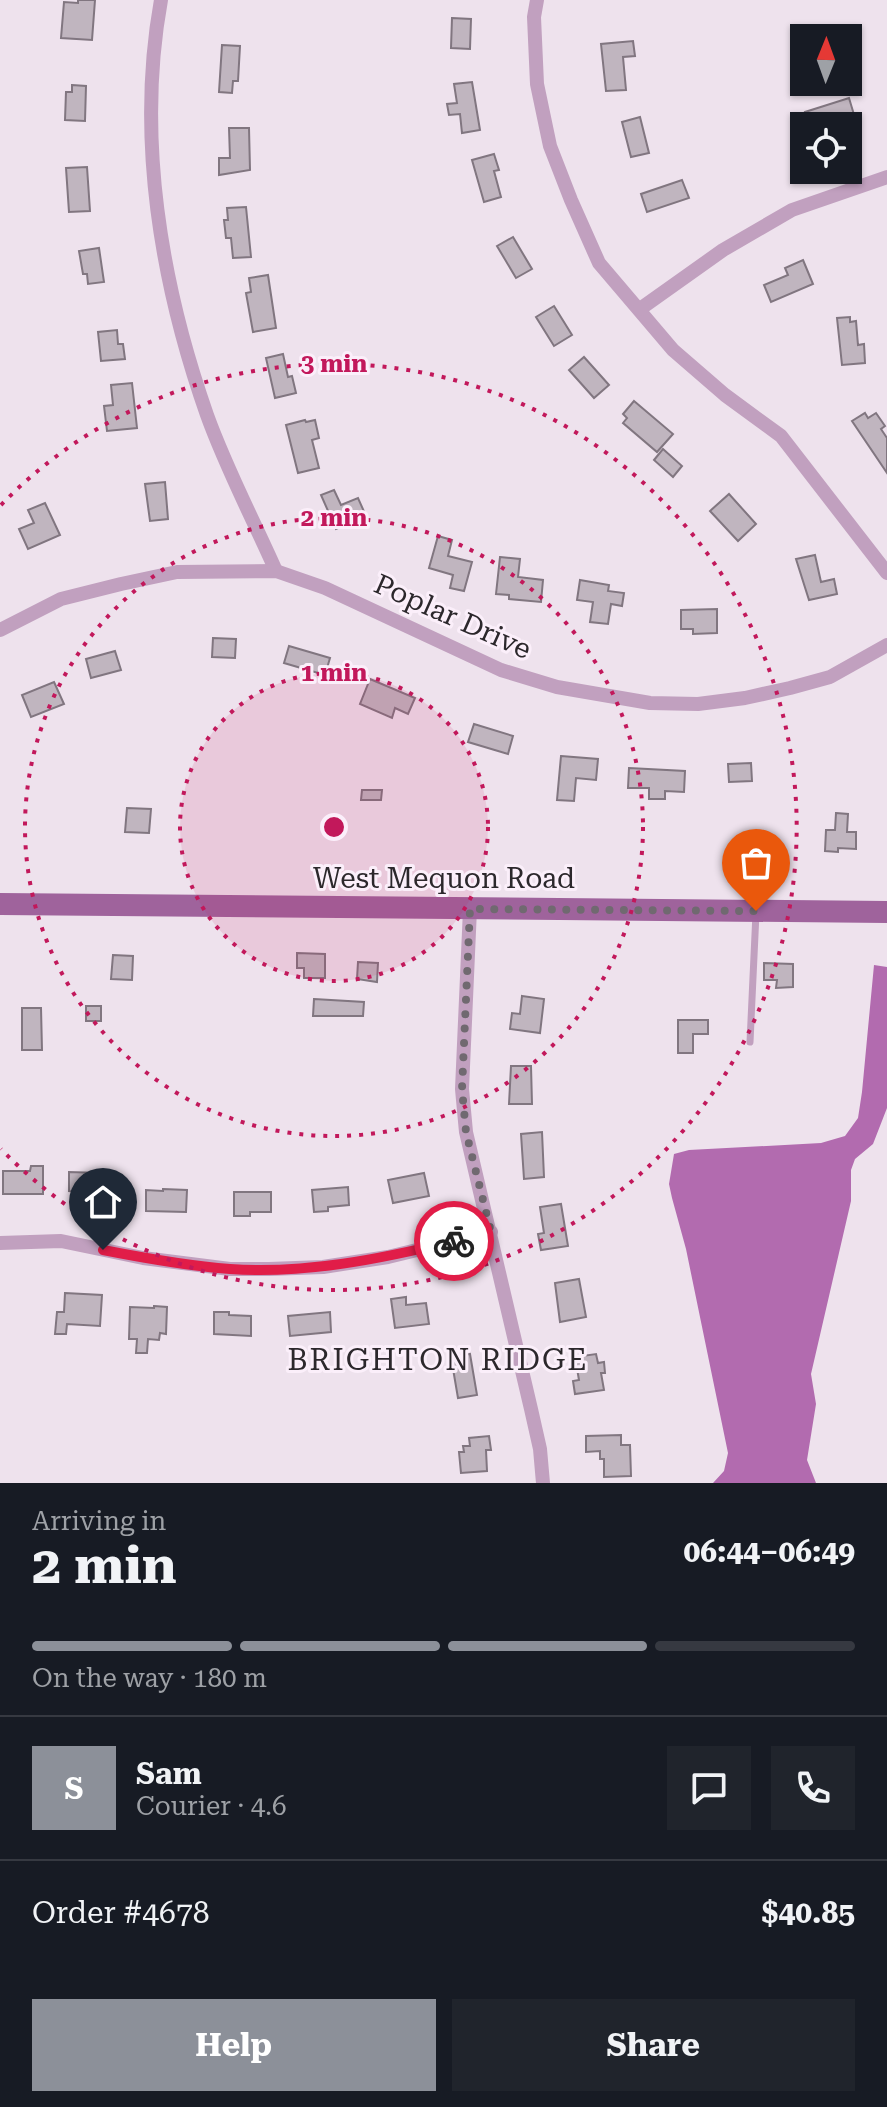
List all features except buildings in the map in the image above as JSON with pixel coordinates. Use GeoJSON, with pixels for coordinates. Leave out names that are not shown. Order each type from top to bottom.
{"type":"FeatureCollection","features":[{"type":"Feature","properties":{"kind":"main road","name":"West Mequon Road"},"geometry":{"type":"LineString","coordinates":[[0,904],[887,912]]}},
{"type":"Feature","properties":{"kind":"street"},"geometry":{"type":"LineString","coordinates":[[161,0],[153,67],[153,158],[167,272],[207,414],[276,571]]}},
{"type":"Feature","properties":{"kind":"street"},"geometry":{"type":"LineString","coordinates":[[537,0],[534,17],[537,84],[550,146],[599,263],[673,350],[725,395],[781,436],[887,573]]}},
{"type":"Feature","properties":{"kind":"street"},"geometry":{"type":"LineString","coordinates":[[640,309],[723,250],[792,210],[887,177]]}},
{"type":"Feature","properties":{"kind":"street","name":"Poplar Drive"},"geometry":{"type":"LineString","coordinates":[[0,630],[61,599],[177,572],[276,571],[325,588],[501,670],[557,687],[650,703],[698,704],[790,688],[830,677],[887,645]]}},
{"type":"Feature","properties":{"kind":"street"},"geometry":{"type":"LineString","coordinates":[[470,909],[462,1089],[466,1132],[540,1449],[543,1483]]}},
{"type":"Feature","properties":{"kind":"street"},"geometry":{"type":"LineString","coordinates":[[0,1243],[61,1241],[143,1258],[230,1269],[269,1269],[323,1267],[388,1257],[491,1232]]}},
{"type":"Feature","properties":{"kind":"lane"},"geometry":{"type":"LineString","coordinates":[[750,1042],[756,911]]}},
{"type":"Feature","properties":{"kind":"shaded area"},"geometry":{"type":"Polygon","coordinates":[[[874,965],[887,967],[887,1108],[873,1144],[855,1159],[851,1170],[851,1201],[811,1374],[816,1404],[807,1460],[816,1483],[713,1483],[724,1471],[728,1453],[686,1249],[669,1184],[674,1154],[689,1150],[821,1143],[845,1136],[858,1118],[874,965]]]}},
{"type":"Feature","properties":{"kind":"way so far"},"geometry":{"type":"LineString","coordinates":[[454,1241],[491,1232],[466,1132],[462,1089],[470,909],[756,911]]}},
{"type":"Feature","properties":{"kind":"district","name":"BRIGHTON RIDGE"},"geometry":{"type":"Point","coordinates":[438,1360]}},
{"type":"Feature","properties":{"kind":"route"},"geometry":{"type":"LineString","coordinates":[[103,1250],[230,1269],[269,1269],[323,1267],[388,1257],[454,1241]]}}]}
